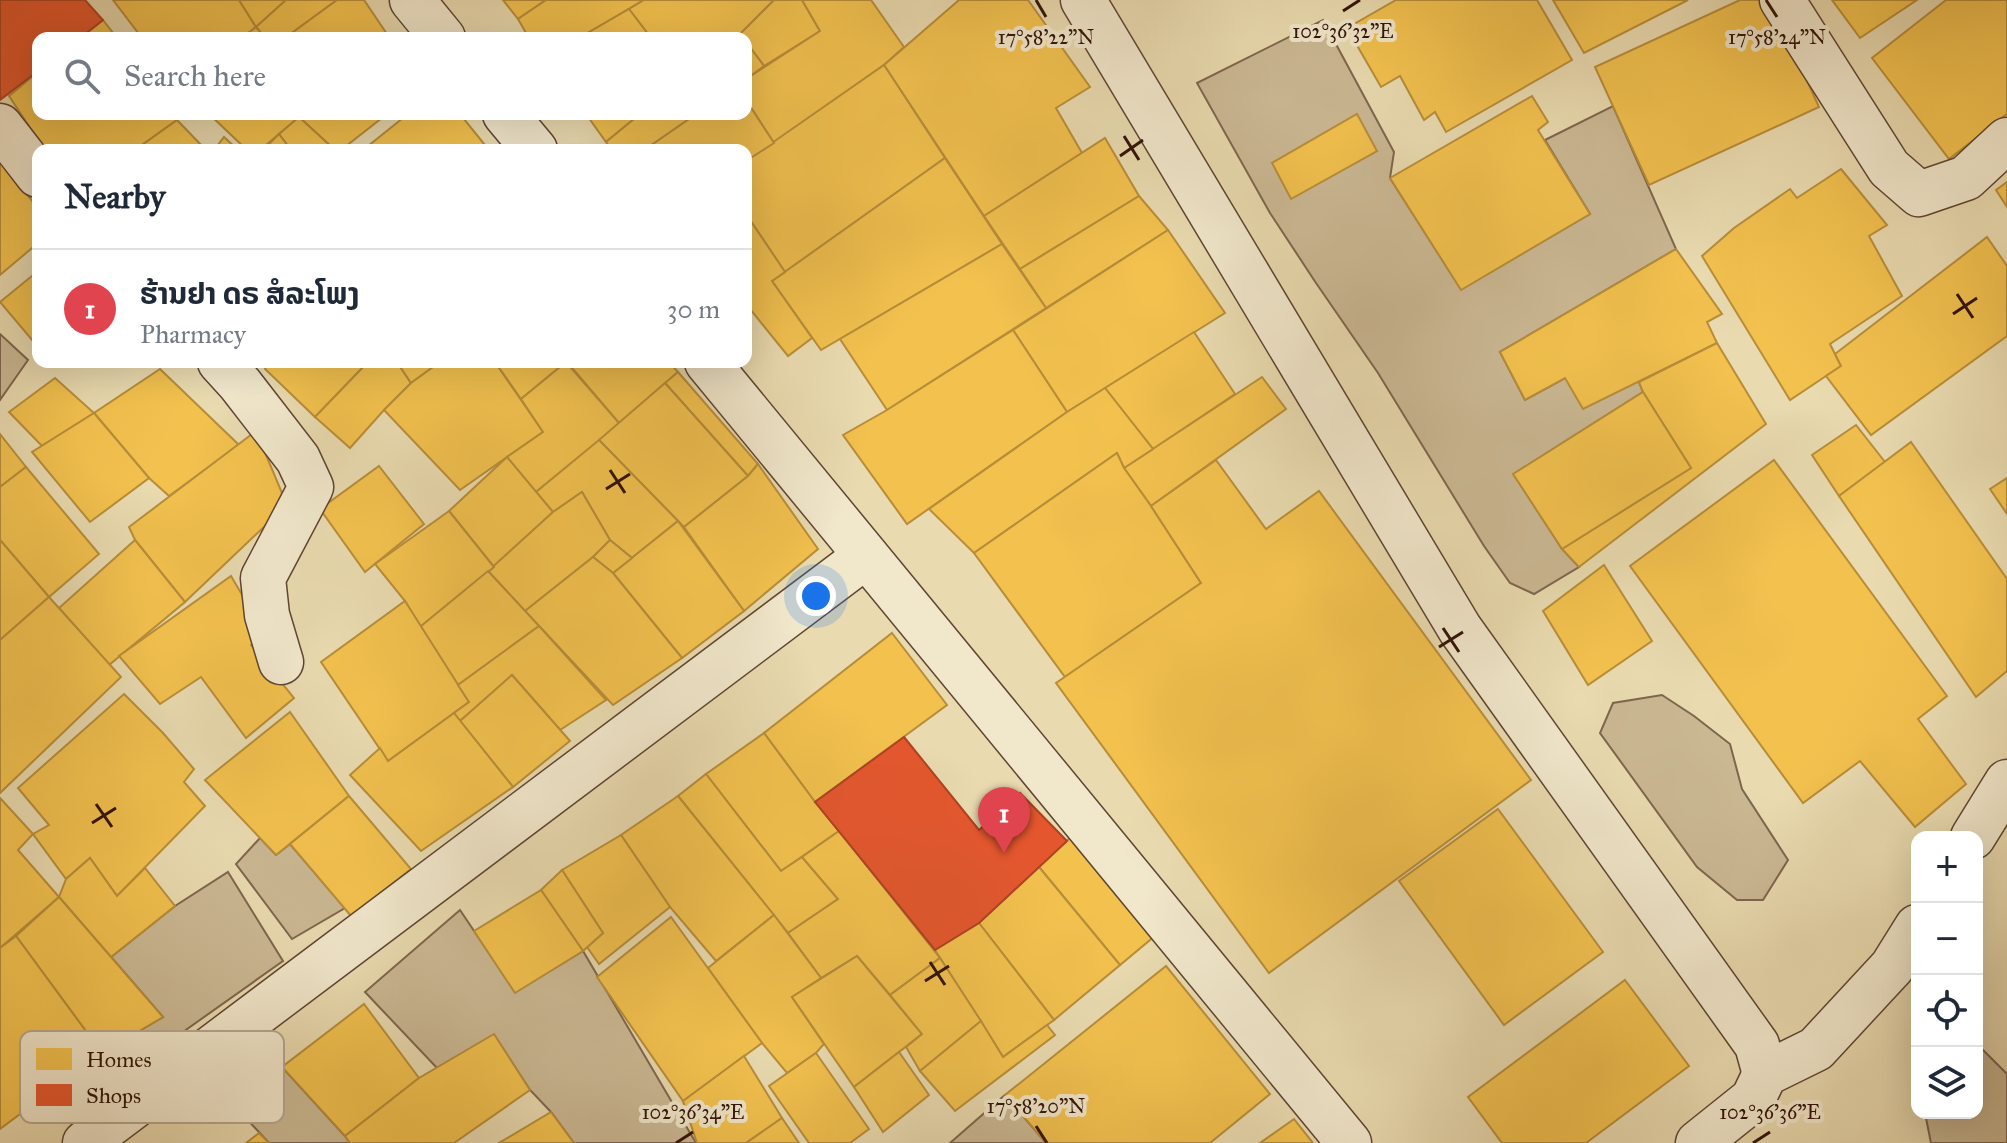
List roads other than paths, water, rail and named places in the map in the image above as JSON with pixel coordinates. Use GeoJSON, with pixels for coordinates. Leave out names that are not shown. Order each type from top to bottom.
{"type":"FeatureCollection","features":[{"type":"Feature","properties":{"kind":"street"},"geometry":{"type":"LineString","coordinates":[[412,0],[438,32]]}},
{"type":"Feature","properties":{"kind":"street"},"geometry":{"type":"LineString","coordinates":[[1083,0],[1460,629],[1757,1045],[1765,1074]]}},
{"type":"Feature","properties":{"kind":"street"},"geometry":{"type":"LineString","coordinates":[[1782,0],[1889,168],[1919,194],[1966,178],[2007,140]]}},
{"type":"Feature","properties":{"kind":"street"},"geometry":{"type":"LineString","coordinates":[[510,120],[530,144]]}},
{"type":"Feature","properties":{"kind":"street"},"geometry":{"type":"LineString","coordinates":[[0,126],[32,167]]}},
{"type":"Feature","properties":{"kind":"street"},"geometry":{"type":"LineString","coordinates":[[225,368],[298,459],[311,487],[263,578],[267,615],[281,662]]}},
{"type":"Feature","properties":{"kind":"street"},"geometry":{"type":"LineString","coordinates":[[712,368],[1349,1143]]}},
{"type":"Feature","properties":{"kind":"street"},"geometry":{"type":"LineString","coordinates":[[234,1031],[866,556]]}},
{"type":"Feature","properties":{"kind":"street"},"geometry":{"type":"LineString","coordinates":[[1977,831],[2007,782]]}},
{"type":"Feature","properties":{"kind":"street"},"geometry":{"type":"LineString","coordinates":[[1698,1143],[1753,1099],[1765,1074],[1816,1049],[1892,967],[1911,937]]}},
{"type":"Feature","properties":{"kind":"street"},"geometry":{"type":"LineString","coordinates":[[85,1143],[112,1123]]}},
{"type":"Feature","properties":{"kind":"place","name":"ຮ້ານຢາ ດຣ ສໍລະໂພງ"},"geometry":{"type":"Point","coordinates":[1004,853]}}]}
